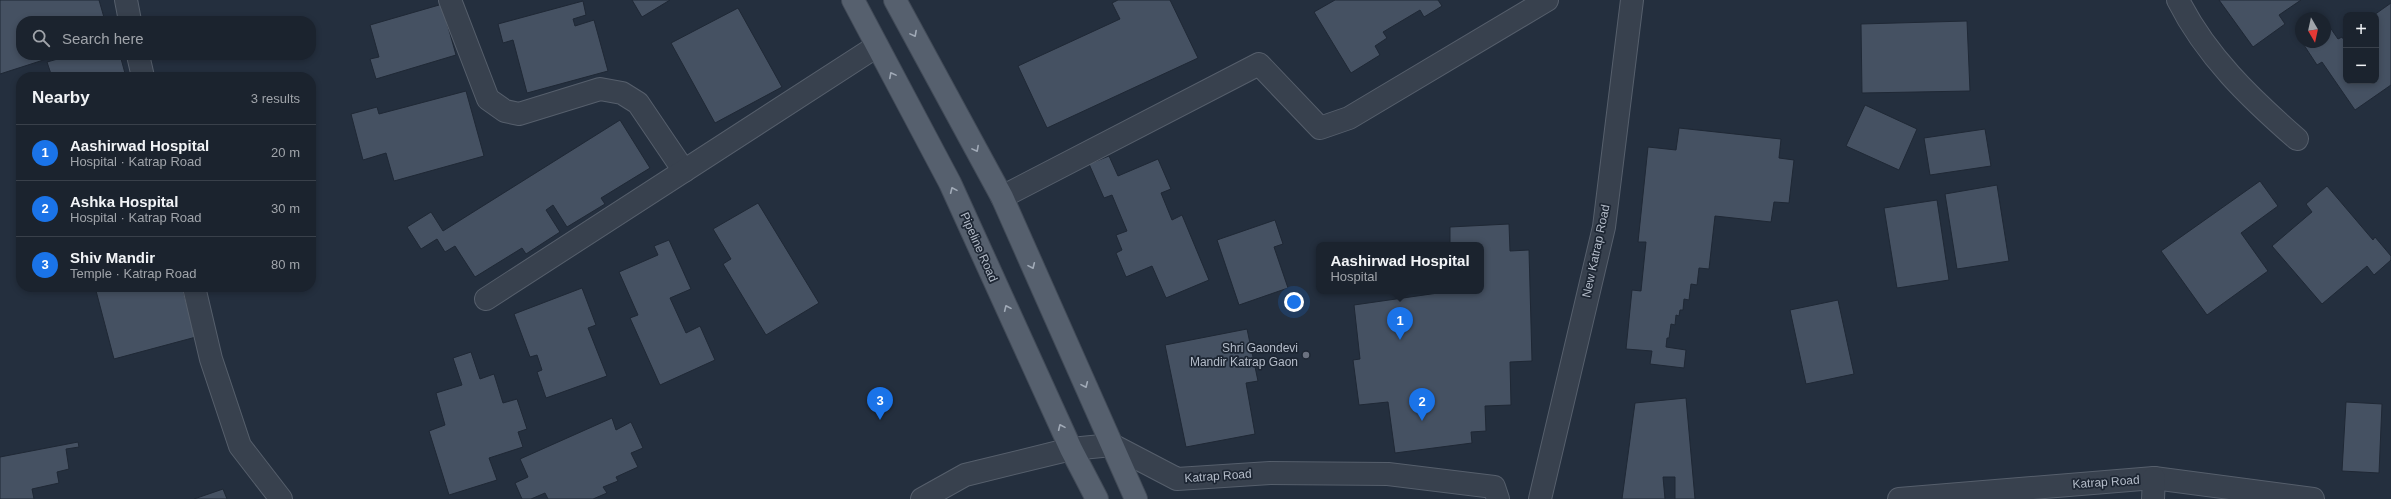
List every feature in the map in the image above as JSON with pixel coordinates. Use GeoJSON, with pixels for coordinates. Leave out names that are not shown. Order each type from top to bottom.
{"type":"FeatureCollection","features":[{"type":"Feature","properties":{"kind":"main road","name":"Pipeline Road"},"geometry":{"type":"LineString","coordinates":[[853,0],[950,184],[1071,449],[1097,499]]}},
{"type":"Feature","properties":{"kind":"main road"},"geometry":{"type":"LineString","coordinates":[[896,0],[1002,197],[1136,499]]}},
{"type":"Feature","properties":{"kind":"street"},"geometry":{"type":"LineString","coordinates":[[126,0],[129,16]]}},
{"type":"Feature","properties":{"kind":"street"},"geometry":{"type":"LineString","coordinates":[[450,0],[488,98],[505,111],[520,114],[600,89],[622,93],[638,103],[684,171]]}},
{"type":"Feature","properties":{"kind":"street"},"geometry":{"type":"LineString","coordinates":[[1002,197],[1259,64],[1320,128],[1349,118],[1547,0]]}},
{"type":"Feature","properties":{"kind":"street","name":"New Katrap Road"},"geometry":{"type":"LineString","coordinates":[[1540,499],[1604,227],[1632,0]]}},
{"type":"Feature","properties":{"kind":"street"},"geometry":{"type":"LineString","coordinates":[[2178,0],[2192,27],[2246,94],[2296,139]]}},
{"type":"Feature","properties":{"kind":"street"},"geometry":{"type":"LineString","coordinates":[[486,299],[877,46]]}},
{"type":"Feature","properties":{"kind":"street"},"geometry":{"type":"LineString","coordinates":[[139,60],[142,72]]}},
{"type":"Feature","properties":{"kind":"street"},"geometry":{"type":"LineString","coordinates":[[195,292],[211,359],[240,446],[281,499]]}},
{"type":"Feature","properties":{"kind":"street"},"geometry":{"type":"LineString","coordinates":[[922,499],[965,474],[1071,449],[1112,445]]}},
{"type":"Feature","properties":{"kind":"street","name":"Katrap Road"},"geometry":{"type":"LineString","coordinates":[[1112,445],[1177,479],[1270,473],[1388,474],[1494,487],[1498,499]]}},
{"type":"Feature","properties":{"kind":"street","name":"Katrap Road"},"geometry":{"type":"LineString","coordinates":[[1899,499],[2154,489],[2313,499]]}},
{"type":"Feature","properties":{"kind":"building"},"geometry":{"type":"Polygon","coordinates":[[[0,0],[99,0],[104,16],[16,16],[16,60],[43,60],[0,74],[0,0]]]}},
{"type":"Feature","properties":{"kind":"building"},"geometry":{"type":"Polygon","coordinates":[[[632,0],[670,0],[642,17],[632,0]]]}},
{"type":"Feature","properties":{"kind":"building"},"geometry":{"type":"Polygon","coordinates":[[[1118,0],[1170,0],[1198,58],[1047,128],[1018,66],[1120,19],[1112,3],[1118,0]]]}},
{"type":"Feature","properties":{"kind":"building"},"geometry":{"type":"Polygon","coordinates":[[[1335,0],[1438,0],[1442,6],[1424,17],[1420,10],[1383,32],[1387,38],[1375,46],[1380,55],[1351,73],[1314,12],[1335,0]]]}},
{"type":"Feature","properties":{"kind":"building"},"geometry":{"type":"Polygon","coordinates":[[[2219,0],[2301,0],[2279,15],[2285,24],[2253,47],[2219,0]]]}},
{"type":"Feature","properties":{"kind":"building"},"geometry":{"type":"Polygon","coordinates":[[[583,1],[586,15],[573,19],[575,26],[594,20],[608,71],[527,93],[513,40],[503,43],[498,24],[583,1]]]}},
{"type":"Feature","properties":{"kind":"building"},"geometry":{"type":"Polygon","coordinates":[[[446,3],[452,22],[447,23],[456,55],[376,79],[370,59],[379,57],[370,25],[446,3]]]}},
{"type":"Feature","properties":{"kind":"building"},"geometry":{"type":"Polygon","coordinates":[[[2391,3],[2391,85],[2355,110],[2322,62],[2317,65],[2306,48],[2331,48],[2331,29],[2338,39],[2342,37],[2343,38],[2343,84],[2379,84],[2378,12],[2391,3]]]}},
{"type":"Feature","properties":{"kind":"building"},"geometry":{"type":"Polygon","coordinates":[[[738,8],[782,87],[715,123],[671,43],[738,8]]]}},
{"type":"Feature","properties":{"kind":"building"},"geometry":{"type":"Polygon","coordinates":[[[1967,21],[1970,91],[1862,93],[1861,24],[1967,21]]]}},
{"type":"Feature","properties":{"kind":"building"},"geometry":{"type":"Polygon","coordinates":[[[54,60],[121,60],[125,72],[50,72],[47,62],[54,60]]]}},
{"type":"Feature","properties":{"kind":"building"},"geometry":{"type":"Polygon","coordinates":[[[466,91],[484,156],[394,181],[386,153],[363,160],[351,114],[377,107],[379,114],[466,91]]]}},
{"type":"Feature","properties":{"kind":"building"},"geometry":{"type":"Polygon","coordinates":[[[1865,105],[1917,129],[1899,170],[1846,146],[1865,105]]]}},
{"type":"Feature","properties":{"kind":"building"},"geometry":{"type":"Polygon","coordinates":[[[620,120],[650,168],[601,198],[605,204],[567,227],[553,205],[546,210],[560,232],[526,254],[522,248],[475,277],[455,246],[445,252],[437,239],[421,249],[407,227],[431,212],[443,231],[620,120]]]}},
{"type":"Feature","properties":{"kind":"building"},"geometry":{"type":"Polygon","coordinates":[[[1679,128],[1781,139],[1779,158],[1794,160],[1789,203],[1774,202],[1771,222],[1715,216],[1709,269],[1699,268],[1697,285],[1691,284],[1689,300],[1684,299],[1683,310],[1680,310],[1679,316],[1676,315],[1675,325],[1671,324],[1669,338],[1667,338],[1666,347],[1686,350],[1684,368],[1650,364],[1652,351],[1626,349],[1632,290],[1641,291],[1646,242],[1638,242],[1648,147],[1676,150],[1679,128]]]}},
{"type":"Feature","properties":{"kind":"building"},"geometry":{"type":"Polygon","coordinates":[[[1985,129],[1991,166],[1930,175],[1924,138],[1985,129]]]}},
{"type":"Feature","properties":{"kind":"building"},"geometry":{"type":"Polygon","coordinates":[[[1109,156],[1118,176],[1158,159],[1171,189],[1161,193],[1172,220],[1182,215],[1209,280],[1166,298],[1152,266],[1126,277],[1116,253],[1122,250],[1116,235],[1127,231],[1112,195],[1104,198],[1089,164],[1109,156]]]}},
{"type":"Feature","properties":{"kind":"building"},"geometry":{"type":"Polygon","coordinates":[[[2260,181],[2278,206],[2241,233],[2268,271],[2207,315],[2161,251],[2260,181]]]}},
{"type":"Feature","properties":{"kind":"building"},"geometry":{"type":"Polygon","coordinates":[[[1997,185],[2009,261],[1957,269],[1945,194],[1997,185]]]}},
{"type":"Feature","properties":{"kind":"building"},"geometry":{"type":"Polygon","coordinates":[[[2327,186],[2373,240],[2375,237],[2391,256],[2391,260],[2374,275],[2367,266],[2322,304],[2272,246],[2312,212],[2306,204],[2327,186]]]}},
{"type":"Feature","properties":{"kind":"building"},"geometry":{"type":"Polygon","coordinates":[[[1937,200],[1949,280],[1897,288],[1884,208],[1937,200]]]}},
{"type":"Feature","properties":{"kind":"building"},"geometry":{"type":"Polygon","coordinates":[[[758,203],[819,303],[766,335],[723,264],[731,259],[713,229],[758,203]]]}},
{"type":"Feature","properties":{"kind":"building"},"geometry":{"type":"Polygon","coordinates":[[[1275,220],[1283,244],[1274,247],[1288,288],[1239,305],[1217,240],[1275,220]]]}},
{"type":"Feature","properties":{"kind":"building"},"geometry":{"type":"Polygon","coordinates":[[[1509,224],[1510,251],[1529,250],[1532,361],[1510,362],[1511,405],[1485,406],[1486,431],[1471,432],[1472,443],[1395,453],[1388,402],[1359,405],[1353,360],[1360,359],[1354,305],[1431,294],[1484,294],[1484,242],[1450,242],[1450,227],[1509,224]]]}},
{"type":"Feature","properties":{"kind":"building"},"geometry":{"type":"Polygon","coordinates":[[[669,240],[691,289],[670,298],[686,333],[700,326],[715,360],[660,385],[630,318],[638,315],[619,272],[658,255],[654,246],[669,240]]]}},
{"type":"Feature","properties":{"kind":"building"},"geometry":{"type":"Polygon","coordinates":[[[582,288],[596,325],[588,328],[607,376],[546,398],[537,372],[542,370],[537,355],[530,357],[514,314],[582,288]]]}},
{"type":"Feature","properties":{"kind":"building"},"geometry":{"type":"Polygon","coordinates":[[[96,292],[183,292],[196,337],[114,359],[96,292]]]}},
{"type":"Feature","properties":{"kind":"building"},"geometry":{"type":"Polygon","coordinates":[[[1838,300],[1854,374],[1806,384],[1790,310],[1838,300]]]}},
{"type":"Feature","properties":{"kind":"building"},"geometry":{"type":"Polygon","coordinates":[[[1247,329],[1258,381],[1246,383],[1255,434],[1186,447],[1165,345],[1247,329]]]}},
{"type":"Feature","properties":{"kind":"building"},"geometry":{"type":"Polygon","coordinates":[[[471,352],[480,379],[494,374],[503,403],[517,399],[527,429],[518,432],[523,447],[489,458],[497,480],[449,495],[429,431],[445,425],[436,393],[462,385],[453,358],[471,352]]]}},
{"type":"Feature","properties":{"kind":"building"},"geometry":{"type":"Polygon","coordinates":[[[1686,398],[1695,499],[1675,499],[1675,477],[1663,477],[1665,499],[1622,499],[1635,403],[1686,398]]]}},
{"type":"Feature","properties":{"kind":"building"},"geometry":{"type":"Polygon","coordinates":[[[2346,402],[2382,404],[2379,473],[2342,471],[2346,402]]]}},
{"type":"Feature","properties":{"kind":"building"},"geometry":{"type":"Polygon","coordinates":[[[612,418],[616,430],[631,422],[643,448],[631,453],[638,467],[616,477],[618,481],[603,487],[607,493],[593,499],[548,499],[545,493],[531,499],[522,499],[515,483],[528,477],[520,459],[612,418]]]}},
{"type":"Feature","properties":{"kind":"building"},"geometry":{"type":"Polygon","coordinates":[[[78,442],[79,447],[66,449],[69,469],[57,472],[59,483],[32,489],[34,499],[0,499],[0,457],[78,442]]]}},
{"type":"Feature","properties":{"kind":"building"},"geometry":{"type":"Polygon","coordinates":[[[223,489],[227,499],[194,499],[223,489]]]}},
{"type":"Feature","properties":{"kind":"place","name":"Aashirwad Hospital"},"geometry":{"type":"Point","coordinates":[1400,340]}},
{"type":"Feature","properties":{"kind":"place","name":"Shri Gaondevi Mandir Katrap Gaon"},"geometry":{"type":"Point","coordinates":[1306,355]}},
{"type":"Feature","properties":{"kind":"place","name":"Shiv Mandir"},"geometry":{"type":"Point","coordinates":[880,420]}},
{"type":"Feature","properties":{"kind":"place","name":"Ashka Hospital"},"geometry":{"type":"Point","coordinates":[1422,421]}}]}
